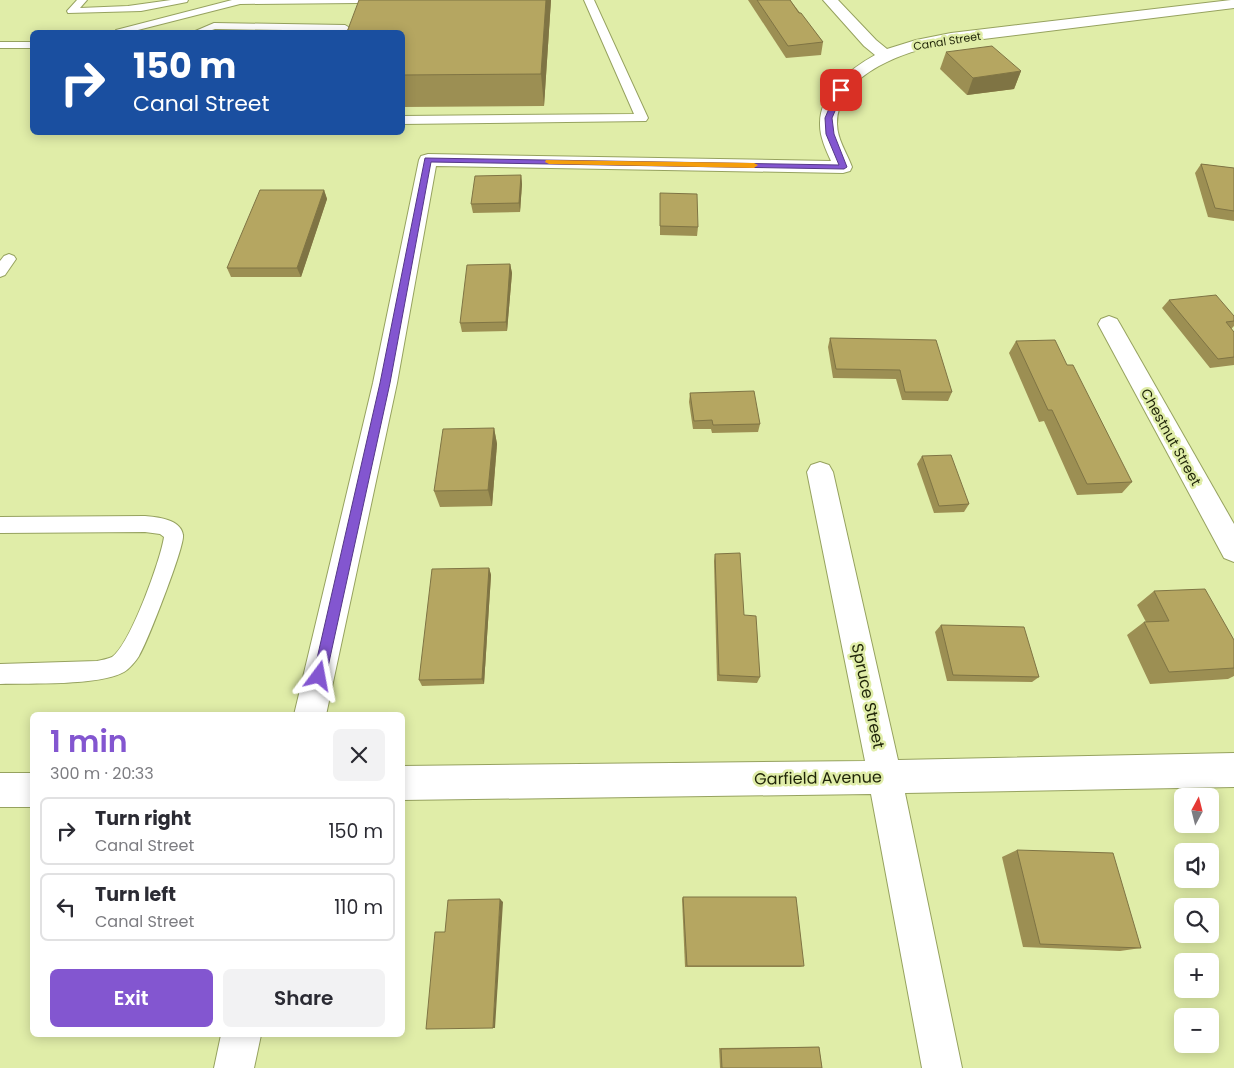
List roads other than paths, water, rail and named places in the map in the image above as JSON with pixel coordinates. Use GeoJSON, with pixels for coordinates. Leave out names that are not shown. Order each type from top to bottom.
{"type":"FeatureCollection","features":[{"type":"Feature","properties":{"kind":"street"},"geometry":{"type":"LineString","coordinates":[[830,0],[870,43],[886,56]]}},
{"type":"Feature","properties":{"kind":"street","name":"Canal Street"},"geometry":{"type":"LineString","coordinates":[[311,712],[385,383],[428,160],[844,167],[830,134],[828,118],[834,102],[851,78],[886,56],[929,42],[1234,4]]}},
{"type":"Feature","properties":{"kind":"street","name":"Chestnut Street"},"geometry":{"type":"LineString","coordinates":[[1109,324],[1234,550]]}},
{"type":"Feature","properties":{"kind":"street","name":"Spruce Street"},"geometry":{"type":"LineString","coordinates":[[820,472],[885,777],[942,1068]]}},
{"type":"Feature","properties":{"kind":"street","name":"Garfield Avenue"},"geometry":{"type":"LineString","coordinates":[[405,783],[885,777],[1234,770]]}},
{"type":"Feature","properties":{"kind":"street"},"geometry":{"type":"LineString","coordinates":[[0,790],[30,790]]}},
{"type":"Feature","properties":{"kind":"street"},"geometry":{"type":"LineString","coordinates":[[234,1068],[241,1037]]}},
{"type":"Feature","properties":{"kind":"lane"},"geometry":{"type":"LineString","coordinates":[[82,0],[72,10],[155,8],[183,0]]}},
{"type":"Feature","properties":{"kind":"lane"},"geometry":{"type":"LineString","coordinates":[[405,120],[642,118],[589,0]]}},
{"type":"Feature","properties":{"kind":"lane"},"geometry":{"type":"LineString","coordinates":[[128,30],[240,1],[351,15]]}},
{"type":"Feature","properties":{"kind":"lane"},"geometry":{"type":"LineString","coordinates":[[117,30],[132,10]]}},
{"type":"Feature","properties":{"kind":"lane"},"geometry":{"type":"LineString","coordinates":[[203,30],[214,26],[351,15]]}},
{"type":"Feature","properties":{"kind":"lane"},"geometry":{"type":"LineString","coordinates":[[0,45],[30,45]]}},
{"type":"Feature","properties":{"kind":"lane"},"geometry":{"type":"LineString","coordinates":[[0,272],[9,259]]}},
{"type":"Feature","properties":{"kind":"lane"},"geometry":{"type":"LineString","coordinates":[[0,525],[145,524],[160,526],[172,531],[174,535],[171,554],[132,649],[118,665],[97,672],[0,674]]}}]}
